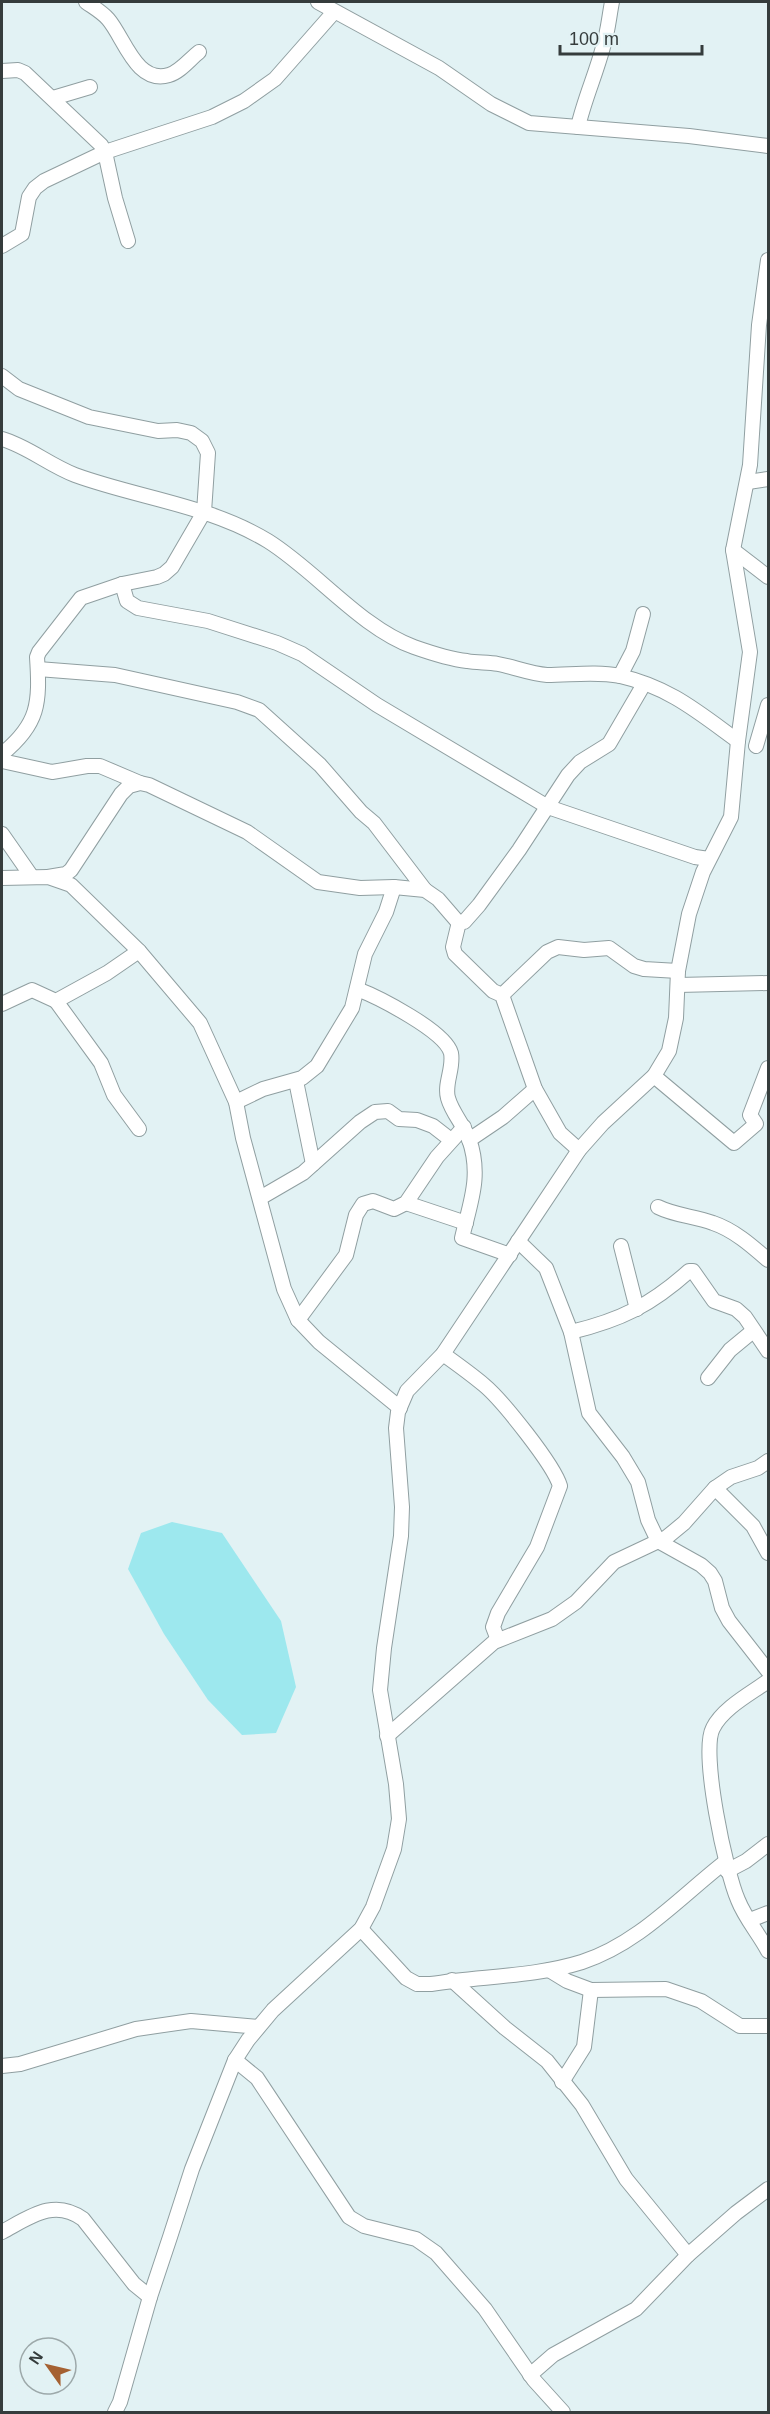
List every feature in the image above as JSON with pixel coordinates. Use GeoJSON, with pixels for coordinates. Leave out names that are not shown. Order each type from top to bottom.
{"type":"FeatureCollection","features":[{"type":"Feature","properties":{"kind":"street"},"geometry":{"type":"LineString","coordinates":[[86,2],[108,20],[136,64],[146,71],[161,76],[172,75],[198,52]]}},
{"type":"Feature","properties":{"kind":"street"},"geometry":{"type":"LineString","coordinates":[[318,2],[429,62],[509,114],[535,124],[689,135],[768,146]]}},
{"type":"Feature","properties":{"kind":"street"},"geometry":{"type":"LineString","coordinates":[[578,127],[603,48],[612,2]]}},
{"type":"Feature","properties":{"kind":"street"},"geometry":{"type":"LineString","coordinates":[[2,246],[22,234],[25,227],[27,204],[35,188],[50,177],[105,152],[212,117],[244,101],[275,79],[334,12]]}},
{"type":"Feature","properties":{"kind":"street"},"geometry":{"type":"LineString","coordinates":[[2,71],[18,70],[25,73],[98,141],[105,152],[115,198],[128,241]]}},
{"type":"Feature","properties":{"kind":"street"},"geometry":{"type":"LineString","coordinates":[[53,98],[90,87]]}},
{"type":"Feature","properties":{"kind":"street"},"geometry":{"type":"LineString","coordinates":[[115,2412],[135,2356],[150,2297],[192,2169],[235,2060],[273,2010],[361,1929],[373,1907],[390,1864],[398,1830],[396,1784],[380,1690],[401,1536],[402,1507],[396,1428],[400,1408],[407,1391],[443,1354],[579,1150],[603,1123],[654,1076],[669,1051],[676,1018],[678,978],[694,896],[731,817],[750,652],[733,550],[748,482],[759,325],[768,260]]}},
{"type":"Feature","properties":{"kind":"street"},"geometry":{"type":"LineString","coordinates":[[2,376],[19,389],[89,417],[158,431],[185,431],[197,437],[208,453],[204,512],[167,573],[122,584],[81,598],[39,652],[37,657],[38,695],[32,718],[21,737],[2,754]]}},
{"type":"Feature","properties":{"kind":"street"},"geometry":{"type":"LineString","coordinates":[[2,439],[73,474],[227,520],[293,558],[386,632],[413,646],[456,659],[498,664],[545,675],[620,676],[673,694],[738,746],[762,744],[768,705]]}},
{"type":"Feature","properties":{"kind":"street"},"geometry":{"type":"LineString","coordinates":[[748,482],[768,479]]}},
{"type":"Feature","properties":{"kind":"street"},"geometry":{"type":"LineString","coordinates":[[733,550],[768,577]]}},
{"type":"Feature","properties":{"kind":"street"},"geometry":{"type":"LineString","coordinates":[[122,584],[128,601],[138,608],[208,621],[277,643],[302,654],[377,705],[548,807],[710,859]]}},
{"type":"Feature","properties":{"kind":"street"},"geometry":{"type":"LineString","coordinates":[[620,676],[633,651],[643,614]]}},
{"type":"Feature","properties":{"kind":"street"},"geometry":{"type":"LineString","coordinates":[[38,669],[115,675],[237,702],[260,710],[339,784],[361,812],[374,823],[425,890]]}},
{"type":"Feature","properties":{"kind":"street"},"geometry":{"type":"LineString","coordinates":[[459,922],[466,921],[478,905],[568,776],[580,762],[609,744],[644,684]]}},
{"type":"Feature","properties":{"kind":"street"},"geometry":{"type":"LineString","coordinates":[[2,761],[52,772],[100,766],[230,822],[257,838],[318,882],[360,888],[394,887],[425,890],[431,892],[459,922]]}},
{"type":"Feature","properties":{"kind":"street"},"geometry":{"type":"LineString","coordinates":[[2,878],[48,877],[66,874],[71,870],[121,794],[129,786],[140,783]]}},
{"type":"Feature","properties":{"kind":"street"},"geometry":{"type":"LineString","coordinates":[[2,834],[32,877]]}},
{"type":"Feature","properties":{"kind":"street"},"geometry":{"type":"LineString","coordinates":[[71,870],[71,885]]}},
{"type":"Feature","properties":{"kind":"street"},"geometry":{"type":"LineString","coordinates":[[48,877],[71,885],[139,951],[200,1023],[236,1102],[243,1138],[284,1289],[298,1320],[319,1342],[400,1408]]}},
{"type":"Feature","properties":{"kind":"street"},"geometry":{"type":"LineString","coordinates":[[236,1102],[263,1089],[296,1081],[309,1074],[323,1059],[327,1048],[347,1020],[365,954],[386,912],[394,887]]}},
{"type":"Feature","properties":{"kind":"street"},"geometry":{"type":"LineString","coordinates":[[459,922],[453,947],[455,954],[493,990],[502,995],[535,1089],[560,1133],[579,1150]]}},
{"type":"Feature","properties":{"kind":"street"},"geometry":{"type":"LineString","coordinates":[[502,995],[547,952],[558,946],[584,950],[609,948],[634,966],[678,978],[768,983]]}},
{"type":"Feature","properties":{"kind":"street"},"geometry":{"type":"LineString","coordinates":[[56,1000],[106,973],[139,951]]}},
{"type":"Feature","properties":{"kind":"street"},"geometry":{"type":"LineString","coordinates":[[357,989],[380,998],[420,1022],[448,1046],[452,1060],[447,1095],[466,1133],[476,1178],[464,1240],[510,1255]]}},
{"type":"Feature","properties":{"kind":"street"},"geometry":{"type":"LineString","coordinates":[[2,1004],[32,990],[56,1000],[101,1063],[114,1095],[139,1129]]}},
{"type":"Feature","properties":{"kind":"street"},"geometry":{"type":"LineString","coordinates":[[654,1076],[734,1143],[756,1124],[750,1115],[768,1068]]}},
{"type":"Feature","properties":{"kind":"street"},"geometry":{"type":"LineString","coordinates":[[296,1081],[313,1164]]}},
{"type":"Feature","properties":{"kind":"street"},"geometry":{"type":"LineString","coordinates":[[298,1320],[346,1255],[356,1215],[363,1204],[373,1201],[394,1209],[406,1203],[451,1140],[503,1117],[535,1089]]}},
{"type":"Feature","properties":{"kind":"street"},"geometry":{"type":"LineString","coordinates":[[260,1198],[290,1182],[360,1122],[377,1112],[388,1111],[399,1119],[417,1120],[434,1126],[451,1140]]}},
{"type":"Feature","properties":{"kind":"street"},"geometry":{"type":"LineString","coordinates":[[406,1203],[466,1224]]}},
{"type":"Feature","properties":{"kind":"street"},"geometry":{"type":"LineString","coordinates":[[658,1207],[670,1213],[716,1224],[752,1246],[768,1260]]}},
{"type":"Feature","properties":{"kind":"street"},"geometry":{"type":"LineString","coordinates":[[518,1241],[544,1265],[570,1332],[589,1413],[623,1457],[638,1482],[648,1520],[658,1541],[701,1565],[710,1573],[729,1621],[768,1671]]}},
{"type":"Feature","properties":{"kind":"street"},"geometry":{"type":"LineString","coordinates":[[621,1246],[637,1309]]}},
{"type":"Feature","properties":{"kind":"street"},"geometry":{"type":"LineString","coordinates":[[570,1332],[601,1325],[637,1309],[663,1295],[689,1271],[693,1272],[714,1301],[740,1312],[768,1351]]}},
{"type":"Feature","properties":{"kind":"street"},"geometry":{"type":"LineString","coordinates":[[708,1378],[730,1350],[753,1331]]}},
{"type":"Feature","properties":{"kind":"street"},"geometry":{"type":"LineString","coordinates":[[443,1354],[495,1396],[543,1455],[558,1478],[560,1486],[537,1547],[498,1612],[493,1627],[498,1640]]}},
{"type":"Feature","properties":{"kind":"street"},"geometry":{"type":"LineString","coordinates":[[387,1736],[498,1640],[552,1619],[576,1602],[614,1562],[658,1541],[684,1523],[715,1488],[731,1477],[754,1470],[768,1461]]}},
{"type":"Feature","properties":{"kind":"street"},"geometry":{"type":"LineString","coordinates":[[715,1488],[753,1526],[768,1553]]}},
{"type":"Feature","properties":{"kind":"street"},"geometry":{"type":"LineString","coordinates":[[768,1681],[724,1714],[710,1735],[709,1760],[726,1866],[741,1907],[768,1951]]}},
{"type":"Feature","properties":{"kind":"street"},"geometry":{"type":"LineString","coordinates":[[361,1929],[406,1978],[419,1984],[549,1970],[581,1962],[621,1943],[650,1924],[726,1866],[746,1861],[768,1844]]}},
{"type":"Feature","properties":{"kind":"street"},"geometry":{"type":"LineString","coordinates":[[750,1920],[768,1913]]}},
{"type":"Feature","properties":{"kind":"street"},"geometry":{"type":"LineString","coordinates":[[549,1970],[567,1981],[591,1990],[666,1989],[701,2001],[740,2026],[768,2026]]}},
{"type":"Feature","properties":{"kind":"street"},"geometry":{"type":"LineString","coordinates":[[452,1980],[505,2028],[538,2052],[582,2105],[626,2179],[688,2255]]}},
{"type":"Feature","properties":{"kind":"street"},"geometry":{"type":"LineString","coordinates":[[562,2082],[584,2047],[591,1990]]}},
{"type":"Feature","properties":{"kind":"street"},"geometry":{"type":"LineString","coordinates":[[2,2066],[20,2064],[136,2029],[191,2021],[258,2027]]}},
{"type":"Feature","properties":{"kind":"street"},"geometry":{"type":"LineString","coordinates":[[235,2060],[257,2078],[349,2217],[364,2226],[416,2239],[436,2253],[485,2309],[530,2375],[563,2412]]}},
{"type":"Feature","properties":{"kind":"street"},"geometry":{"type":"LineString","coordinates":[[530,2375],[553,2355],[636,2309],[688,2255],[736,2213],[768,2189]]}},
{"type":"Feature","properties":{"kind":"street"},"geometry":{"type":"LineString","coordinates":[[2,2232],[38,2214],[59,2208],[73,2211],[83,2219],[134,2284],[150,2297]]}},
{"type":"Feature","properties":{"kind":"shaded area"},"geometry":{"type":"Polygon","coordinates":[[[172,1522],[222,1533],[281,1621],[296,1687],[276,1733],[242,1735],[208,1700],[164,1634],[128,1569],[141,1533],[172,1522]]]}}]}
